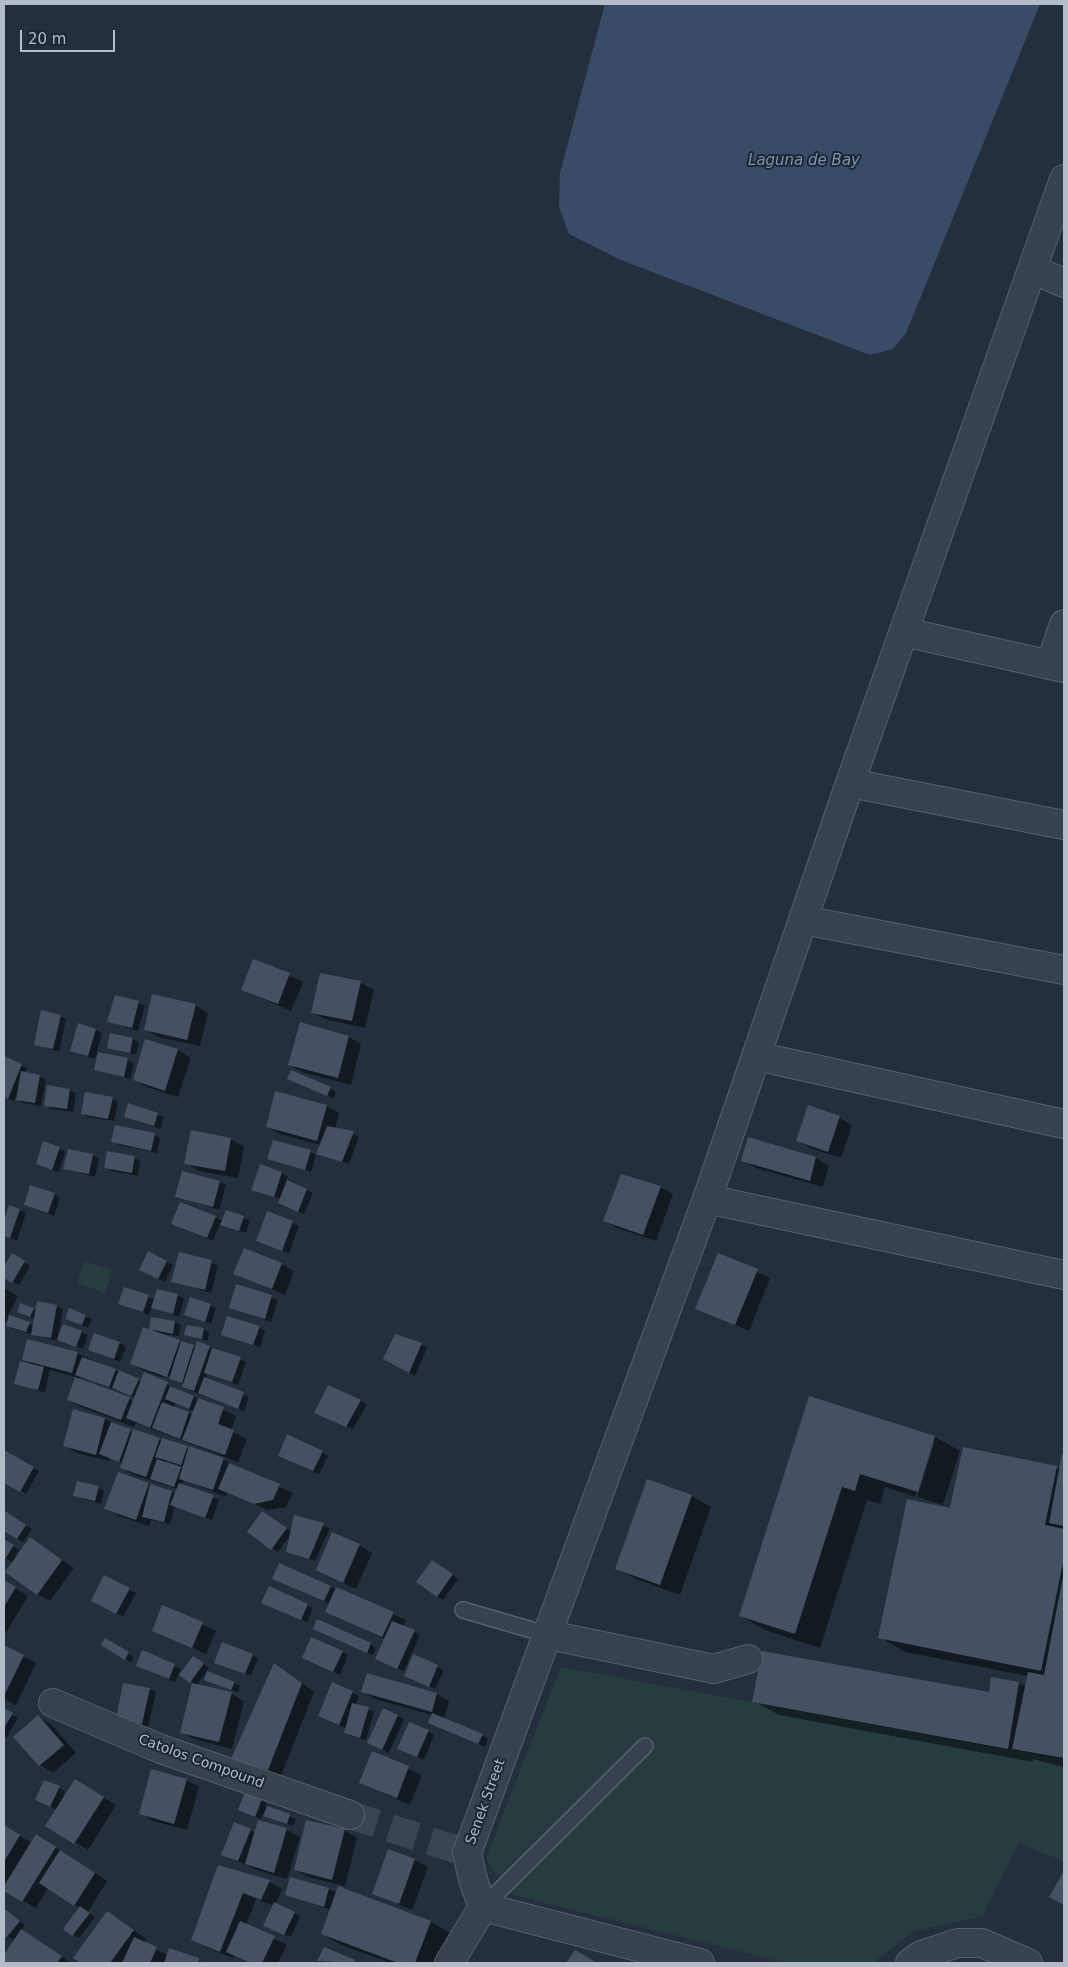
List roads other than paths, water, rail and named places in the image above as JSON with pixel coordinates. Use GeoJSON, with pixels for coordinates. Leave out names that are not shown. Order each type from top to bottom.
{"type":"FeatureCollection","features":[{"type":"Feature","properties":{"kind":"street","name":"Senek Street"},"geometry":{"type":"LineString","coordinates":[[483,1907],[473,1880],[467,1853],[707,1199],[802,920],[1064,179]]}},
{"type":"Feature","properties":{"kind":"street"},"geometry":{"type":"LineString","coordinates":[[1032,269],[1064,283]]}},
{"type":"Feature","properties":{"kind":"street"},"geometry":{"type":"LineString","coordinates":[[904,632],[1057,666],[1064,624]]}},
{"type":"Feature","properties":{"kind":"street"},"geometry":{"type":"LineString","coordinates":[[850,783],[1064,826]]}},
{"type":"Feature","properties":{"kind":"street"},"geometry":{"type":"LineString","coordinates":[[802,920],[1064,970]]}},
{"type":"Feature","properties":{"kind":"street"},"geometry":{"type":"LineString","coordinates":[[756,1056],[1064,1124]]}},
{"type":"Feature","properties":{"kind":"street"},"geometry":{"type":"LineString","coordinates":[[707,1199],[1064,1275]]}},
{"type":"Feature","properties":{"kind":"street"},"geometry":{"type":"LineString","coordinates":[[548,1635],[714,1669],[748,1659]]}},
{"type":"Feature","properties":{"kind":"street","name":"Catolos Compound"},"geometry":{"type":"LineString","coordinates":[[53,1703],[162,1749],[350,1815]]}},
{"type":"Feature","properties":{"kind":"street"},"geometry":{"type":"LineString","coordinates":[[449,1963],[483,1907],[700,1963]]}},
{"type":"Feature","properties":{"kind":"street"},"geometry":{"type":"LineString","coordinates":[[910,1963],[921,1955],[958,1943],[982,1942],[1028,1963]]}},
{"type":"Feature","properties":{"kind":"lane"},"geometry":{"type":"LineString","coordinates":[[462,1610],[548,1635]]}},
{"type":"Feature","properties":{"kind":"lane"},"geometry":{"type":"LineString","coordinates":[[483,1907],[645,1746]]}},
{"type":"Feature","properties":{"kind":"water","name":"Laguna de Bay"},"geometry":{"type":"Polygon","coordinates":[[[605,4],[1040,4],[906,333],[893,349],[870,355],[621,260],[569,234],[559,207],[560,173],[605,4]]]}},
{"type":"Feature","properties":{"kind":"tunnel"},"geometry":{"type":"LineString","coordinates":[[350,1815],[467,1853]]}}]}
